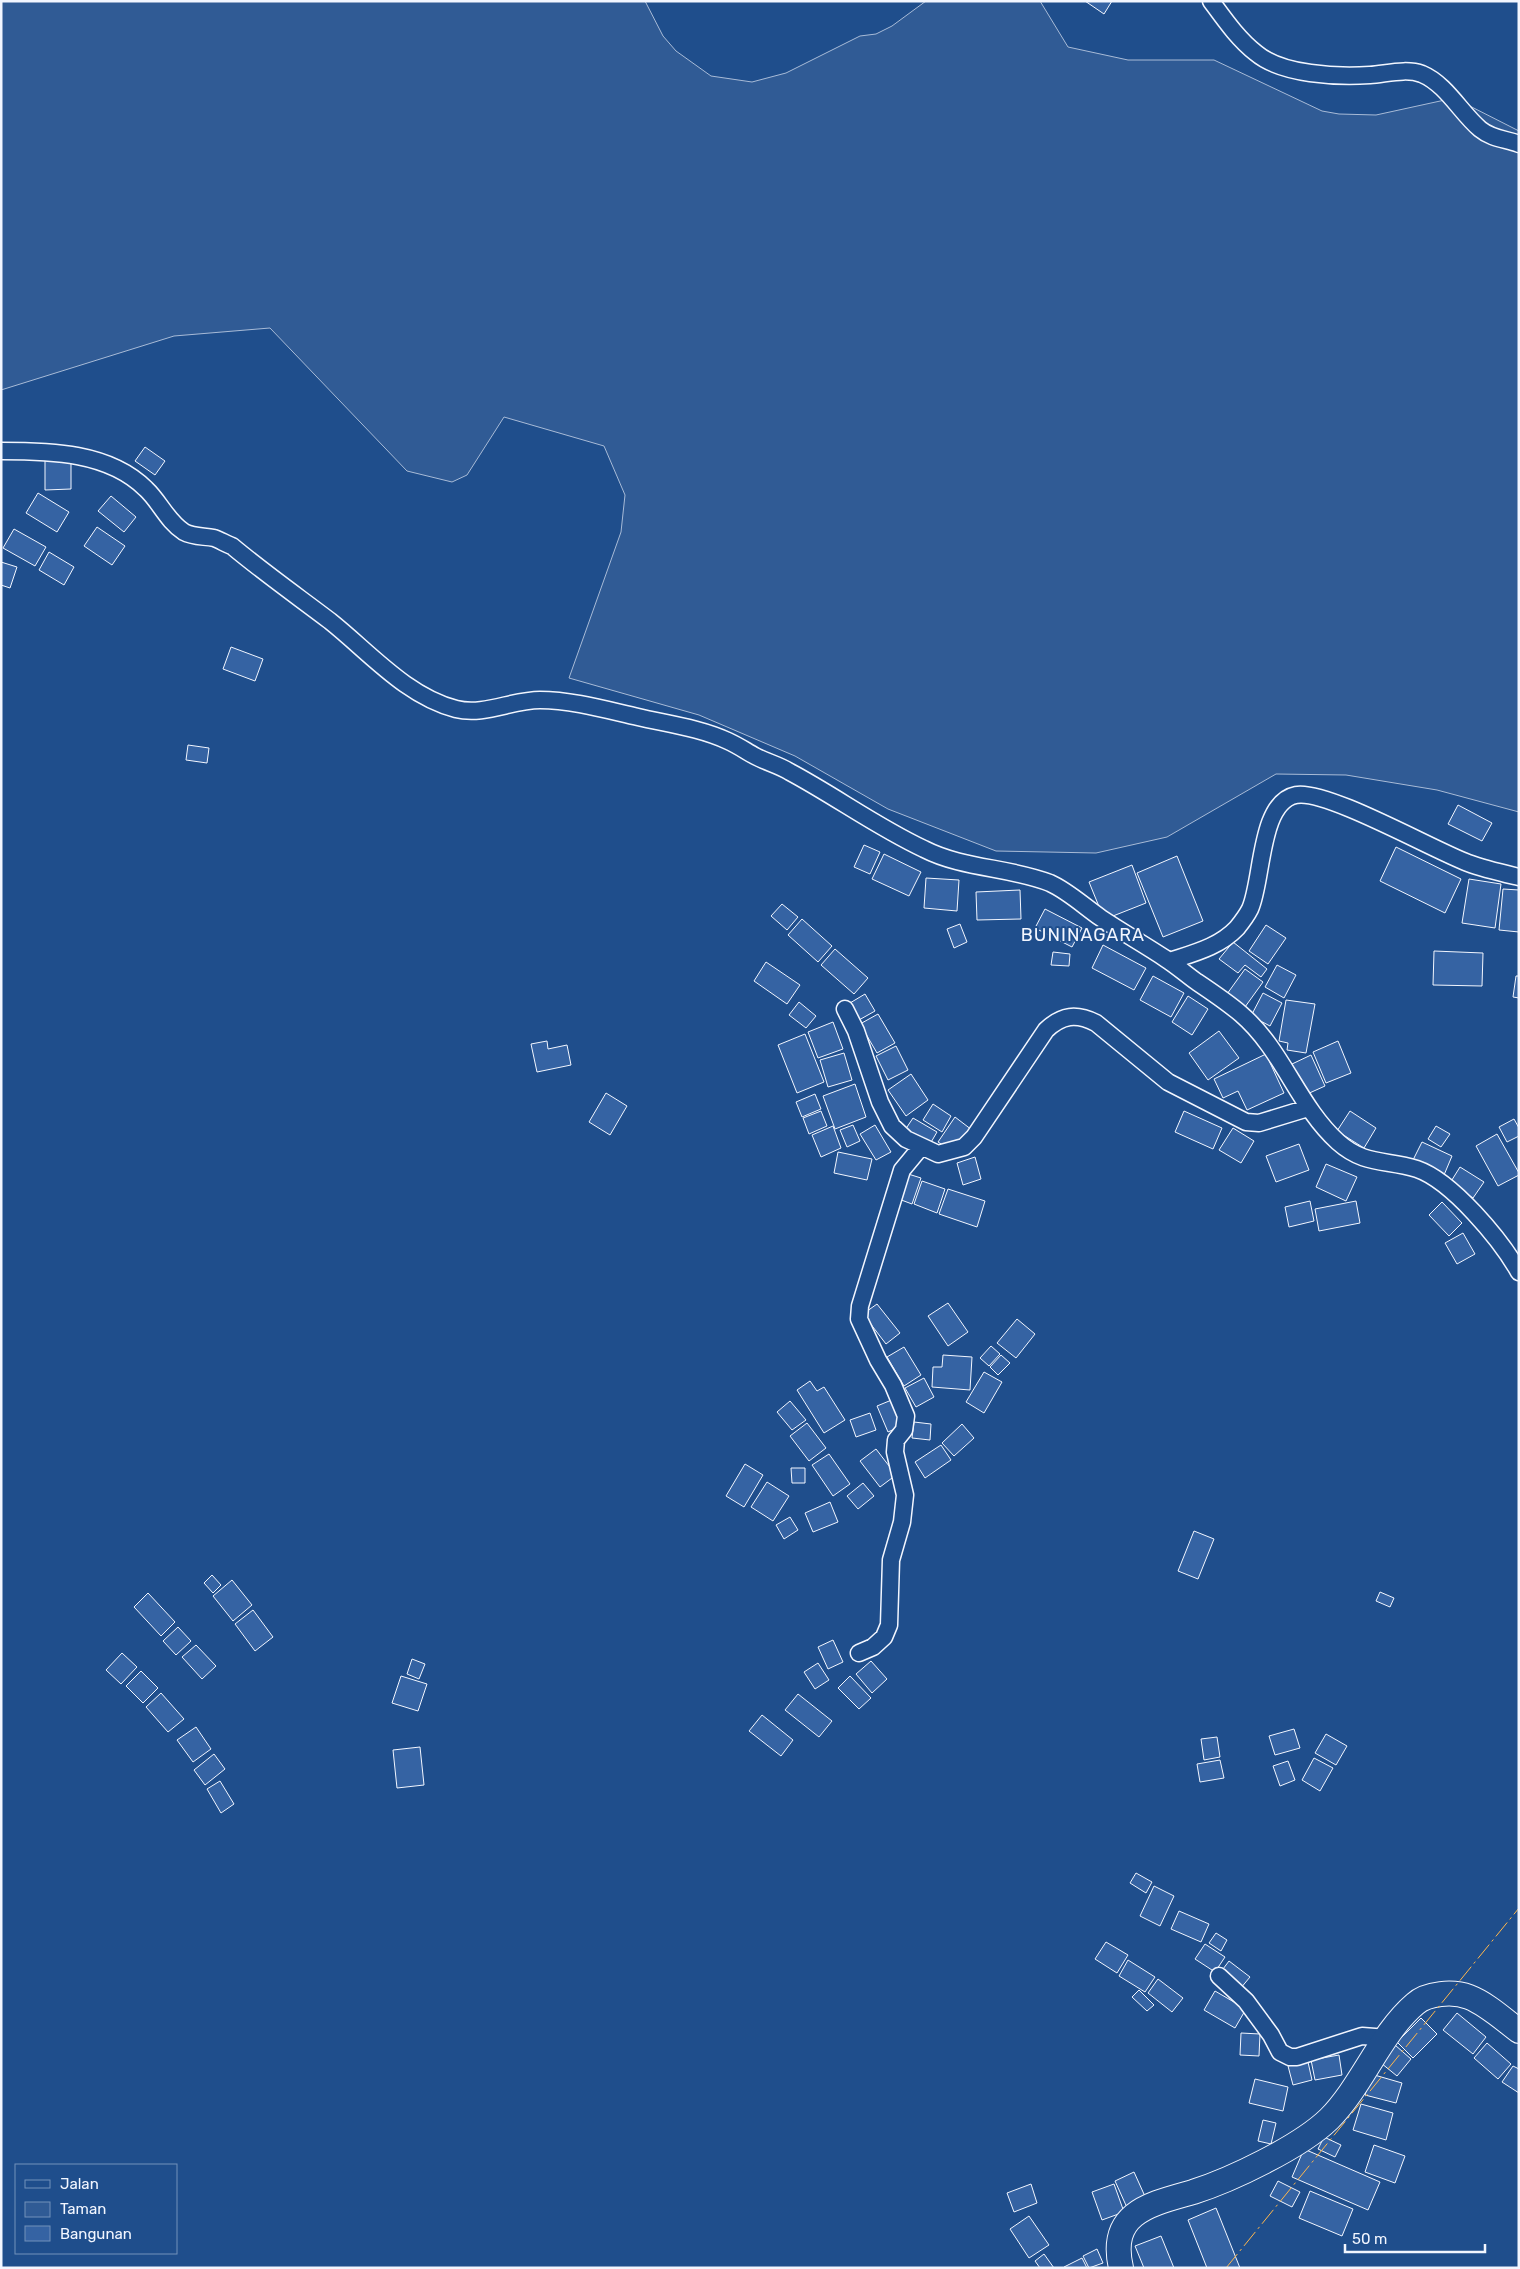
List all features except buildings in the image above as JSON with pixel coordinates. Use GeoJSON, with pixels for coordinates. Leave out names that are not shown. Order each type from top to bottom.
{"type":"FeatureCollection","features":[{"type":"Feature","properties":{"kind":"street"},"geometry":{"type":"LineString","coordinates":[[1211,1],[1237,36],[1257,55],[1269,61],[1285,68],[1358,76],[1405,71],[1422,74],[1438,84],[1482,131],[1499,140],[1519,144]]}},
{"type":"Feature","properties":{"kind":"street"},"geometry":{"type":"LineString","coordinates":[[1,451],[79,456],[112,466],[137,480],[148,490],[175,525],[186,533],[215,538],[232,546],[334,624],[400,680],[445,705],[458,710],[472,711],[538,700],[565,702],[698,730],[728,741],[758,758],[788,770],[896,835],[929,852],[952,860],[1016,873],[1054,885],[1170,961],[1216,994],[1253,1024],[1287,1070],[1308,1108],[1333,1137],[1350,1152],[1369,1161],[1400,1165],[1419,1170],[1438,1179],[1474,1214],[1508,1254],[1519,1272]]}},
{"type":"Feature","properties":{"kind":"street"},"geometry":{"type":"LineString","coordinates":[[1170,961],[1210,948],[1236,928],[1250,909],[1262,854],[1274,813],[1285,801],[1295,795],[1308,795],[1340,806],[1469,864],[1519,877]]}},
{"type":"Feature","properties":{"kind":"street"},"geometry":{"type":"LineString","coordinates":[[845,1009],[856,1031],[880,1102],[892,1126],[906,1139],[938,1154],[964,1147],[974,1137],[1046,1030],[1056,1021],[1070,1016],[1084,1017],[1096,1023],[1168,1082],[1213,1107],[1246,1122],[1267,1121],[1308,1108]]}},
{"type":"Feature","properties":{"kind":"street"},"geometry":{"type":"LineString","coordinates":[[859,1653],[873,1647],[884,1637],[889,1625],[891,1560],[902,1522],[906,1495],[894,1452],[896,1440],[904,1430],[906,1416],[894,1385],[878,1360],[859,1319],[860,1306],[902,1170],[920,1147]]}},
{"type":"Feature","properties":{"kind":"street"},"geometry":{"type":"LineString","coordinates":[[1219,1976],[1246,2000],[1271,2035],[1280,2052],[1290,2057],[1297,2057],[1362,2036],[1388,2038]]}},
{"type":"Feature","properties":{"kind":"street"},"geometry":{"type":"LineString","coordinates":[[1122,2268],[1120,2240],[1125,2225],[1136,2212],[1146,2206],[1198,2190],[1242,2172],[1316,2130],[1343,2103],[1388,2038],[1415,2004],[1424,1998],[1438,1994],[1468,1996],[1483,2004],[1519,2030]]}},
{"type":"Feature","properties":{"kind":"green space"},"geometry":{"type":"Polygon","coordinates":[[[1,1],[645,1],[663,36],[676,51],[711,76],[752,82],[786,73],[860,36],[876,34],[892,26],[926,1],[1040,1],[1068,47],[1128,60],[1214,60],[1322,111],[1339,114],[1376,115],[1454,98],[1519,131],[1519,812],[1437,790],[1346,775],[1276,774],[1167,837],[1096,853],[996,851],[888,809],[795,756],[699,715],[569,678],[621,532],[625,495],[604,446],[504,417],[467,475],[452,482],[407,471],[270,328],[174,336],[1,390],[1,1]]]}},
{"type":"Feature","properties":{"kind":"power"},"geometry":{"type":"LineString","coordinates":[[1226,2268],[1519,1908]]}},
{"type":"Feature","properties":{"kind":"district","name":"BUNINAGARA"},"geometry":{"type":"Point","coordinates":[1083,935]}}]}
